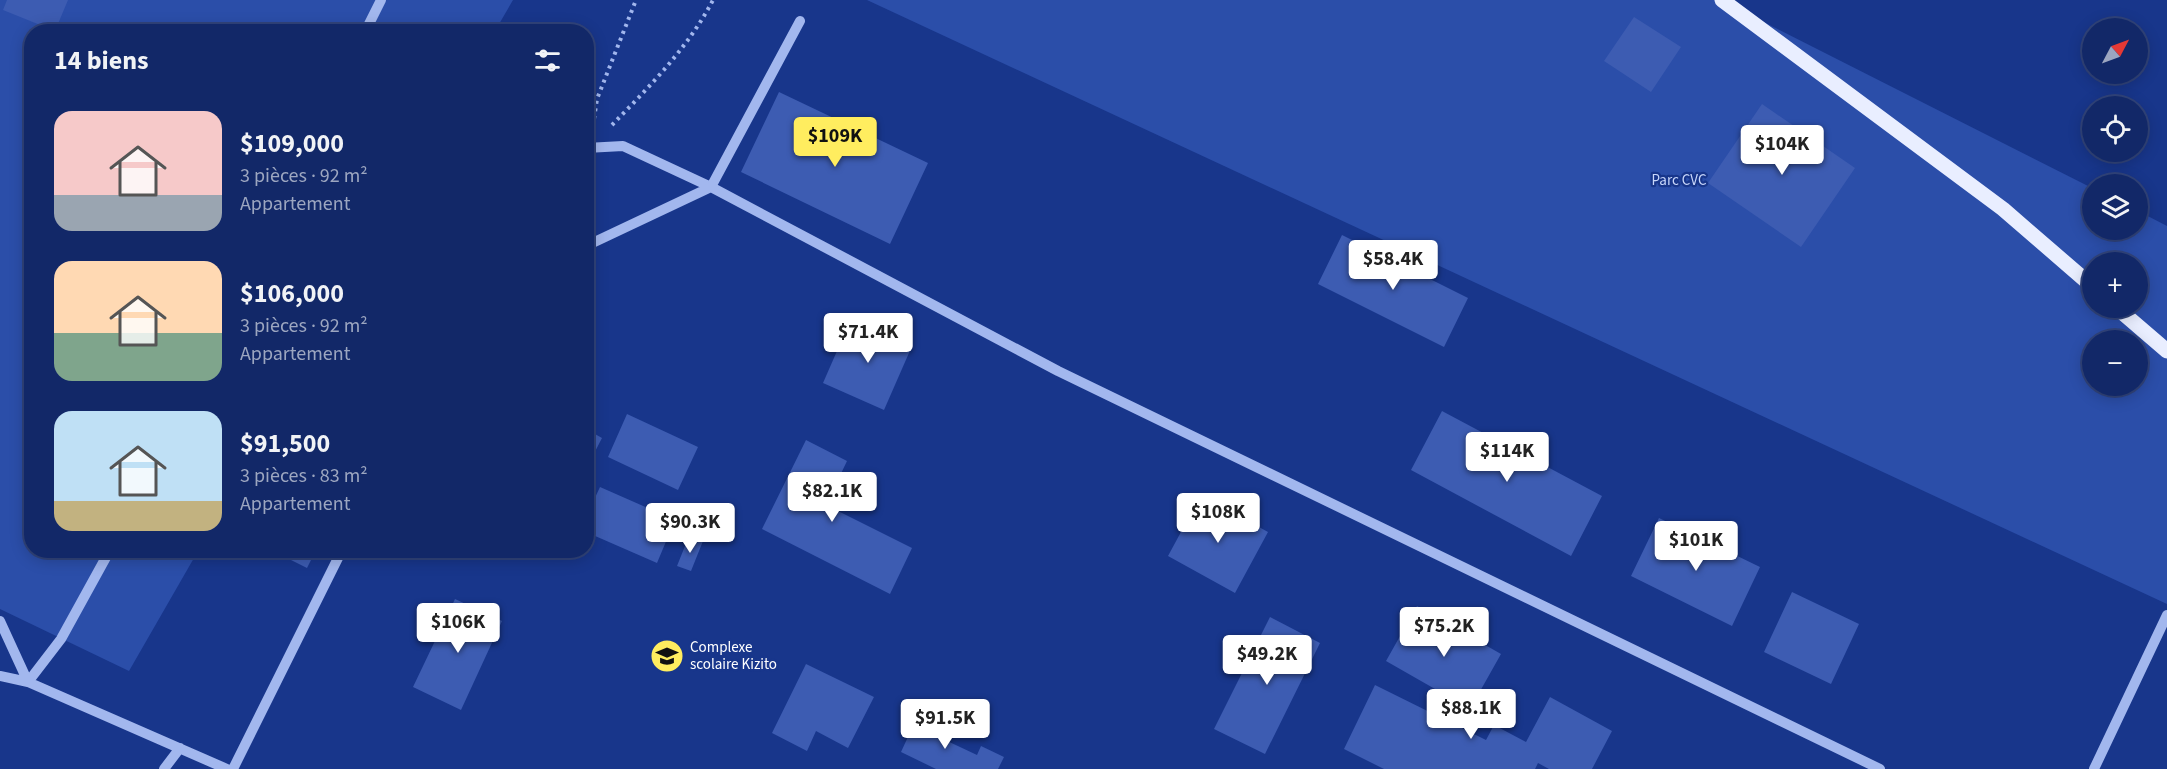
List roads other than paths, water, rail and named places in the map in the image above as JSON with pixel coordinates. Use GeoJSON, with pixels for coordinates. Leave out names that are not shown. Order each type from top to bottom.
{"type":"FeatureCollection","features":[{"type":"Feature","properties":{"kind":"main road"},"geometry":{"type":"LineString","coordinates":[[1722,0],[2003,209],[2082,277]]}},
{"type":"Feature","properties":{"kind":"main road"},"geometry":{"type":"LineString","coordinates":[[2129,318],[2167,351]]}},
{"type":"Feature","properties":{"kind":"street"},"geometry":{"type":"LineString","coordinates":[[369,24],[381,0]]}},
{"type":"Feature","properties":{"kind":"street"},"geometry":{"type":"LineString","coordinates":[[594,242],[711,187],[800,21]]}},
{"type":"Feature","properties":{"kind":"street"},"geometry":{"type":"LineString","coordinates":[[594,147],[623,146],[711,187],[1058,370],[1880,769]]}},
{"type":"Feature","properties":{"kind":"street"},"geometry":{"type":"LineString","coordinates":[[28,682],[61,639],[106,558]]}},
{"type":"Feature","properties":{"kind":"street"},"geometry":{"type":"LineString","coordinates":[[233,769],[338,558]]}},
{"type":"Feature","properties":{"kind":"street"},"geometry":{"type":"LineString","coordinates":[[2094,769],[2167,615]]}},
{"type":"Feature","properties":{"kind":"street"},"geometry":{"type":"LineString","coordinates":[[0,621],[28,682]]}},
{"type":"Feature","properties":{"kind":"street"},"geometry":{"type":"LineString","coordinates":[[0,676],[28,682],[227,769]]}},
{"type":"Feature","properties":{"kind":"street"},"geometry":{"type":"LineString","coordinates":[[164,769],[180,748]]}},
{"type":"Feature","properties":{"kind":"place","name":"Complexe scolaire Kizito"},"geometry":{"type":"Point","coordinates":[667,656]}},
{"type":"Feature","properties":{"kind":"park label","name":"Parc CVC"},"geometry":{"type":"Point","coordinates":[1679,180]}}]}
